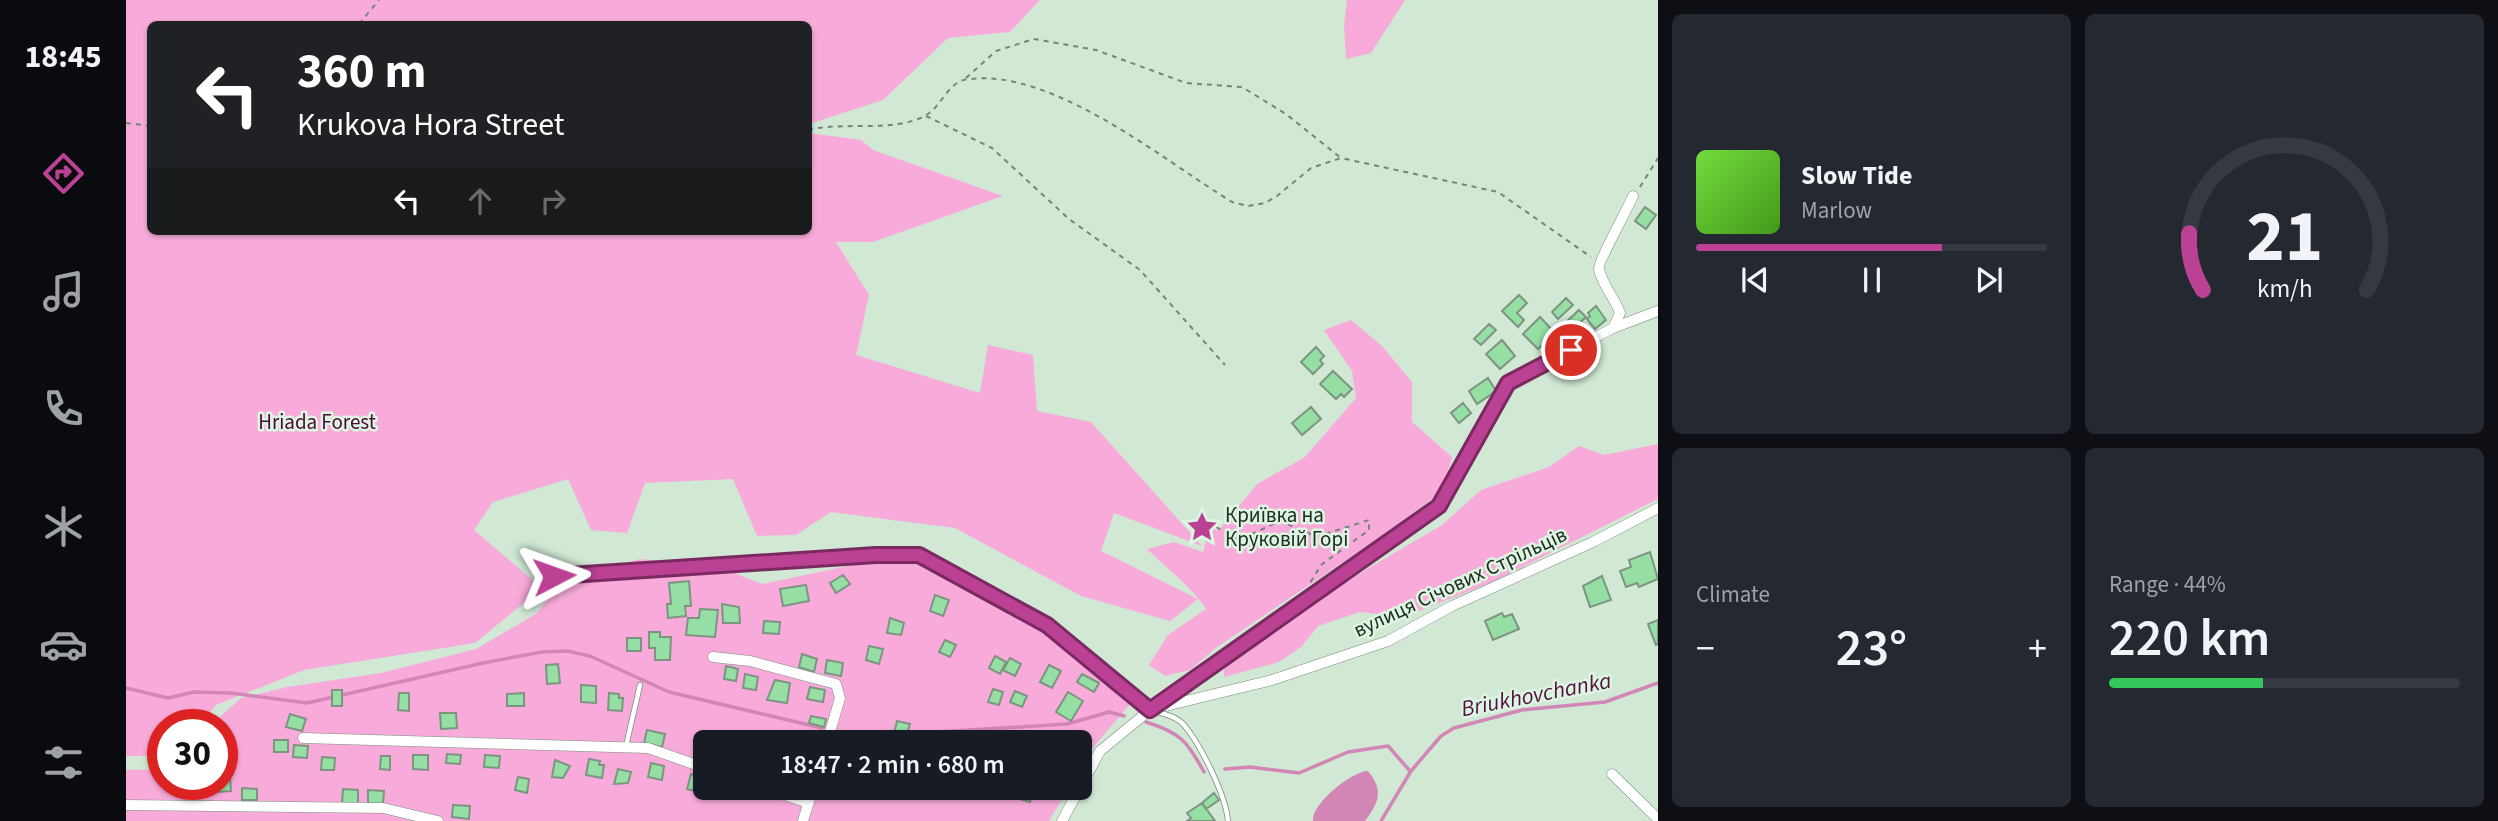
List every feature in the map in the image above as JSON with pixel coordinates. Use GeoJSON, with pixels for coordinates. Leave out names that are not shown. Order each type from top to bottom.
{"type":"FeatureCollection","features":[{"type":"Feature","properties":{"kind":"street"},"geometry":{"type":"LineString","coordinates":[[1613,328],[1620,313],[1599,271],[1598,262],[1617,233],[1633,196]]}},
{"type":"Feature","properties":{"kind":"street"},"geometry":{"type":"LineString","coordinates":[[1062,821],[1100,751],[1150,710],[1439,506],[1508,383],[1613,328],[1658,311]]}},
{"type":"Feature","properties":{"kind":"street","name":"вулиця Січових Стрільців"},"geometry":{"type":"LineString","coordinates":[[1150,710],[1272,680],[1388,641],[1452,606],[1593,542],[1658,508]]}},
{"type":"Feature","properties":{"kind":"street"},"geometry":{"type":"LineString","coordinates":[[554,576],[876,555],[919,555],[1047,625],[1150,710]]}},
{"type":"Feature","properties":{"kind":"street"},"geometry":{"type":"LineString","coordinates":[[713,657],[750,661],[836,684],[840,698],[831,730]]}},
{"type":"Feature","properties":{"kind":"street"},"geometry":{"type":"LineString","coordinates":[[303,737],[648,748],[693,764]]}},
{"type":"Feature","properties":{"kind":"street"},"geometry":{"type":"LineString","coordinates":[[1612,774],[1658,819]]}},
{"type":"Feature","properties":{"kind":"street"},"geometry":{"type":"LineString","coordinates":[[800,800],[809,803]]}},
{"type":"Feature","properties":{"kind":"street"},"geometry":{"type":"LineString","coordinates":[[803,821],[810,800]]}},
{"type":"Feature","properties":{"kind":"street"},"geometry":{"type":"LineString","coordinates":[[126,805],[383,808],[438,821]]}},
{"type":"Feature","properties":{"kind":"lane"},"geometry":{"type":"LineString","coordinates":[[626,747],[640,685]]}},
{"type":"Feature","properties":{"kind":"lane"},"geometry":{"type":"LineString","coordinates":[[1150,710],[1170,716],[1184,726],[1226,806],[1228,821]]}},
{"type":"Feature","properties":{"kind":"path"},"geometry":{"type":"LineString","coordinates":[[362,21],[379,0]]}},
{"type":"Feature","properties":{"kind":"path"},"geometry":{"type":"LineString","coordinates":[[812,130],[903,122],[926,115],[953,85],[965,79],[996,51],[1034,39],[1096,50],[1186,83],[1242,87],[1286,114],[1341,158],[1498,192],[1598,262]]}},
{"type":"Feature","properties":{"kind":"path"},"geometry":{"type":"LineString","coordinates":[[965,79],[996,79],[1055,95],[1146,144],[1232,202],[1248,206],[1277,196],[1311,168],[1341,158]]}},
{"type":"Feature","properties":{"kind":"path"},"geometry":{"type":"LineString","coordinates":[[926,115],[992,148],[1069,219],[1140,270],[1225,365]]}},
{"type":"Feature","properties":{"kind":"path"},"geometry":{"type":"LineString","coordinates":[[126,124],[147,126]]}},
{"type":"Feature","properties":{"kind":"path"},"geometry":{"type":"LineString","coordinates":[[1633,196],[1658,158]]}},
{"type":"Feature","properties":{"kind":"path"},"geometry":{"type":"LineString","coordinates":[[1216,527],[1239,540],[1280,521],[1310,534],[1333,532],[1369,520],[1369,530],[1321,565],[1301,603]]}},
{"type":"Feature","properties":{"kind":"green space","name":"Hriada Forest"},"geometry":{"type":"Polygon","coordinates":[[[126,0],[1040,0],[1010,32],[948,38],[883,100],[812,123],[812,21],[147,21],[147,235],[812,235],[812,133],[861,140],[873,150],[1003,196],[873,242],[836,242],[869,295],[856,355],[980,393],[988,345],[1033,355],[1037,411],[1091,422],[1202,546],[1114,513],[1101,551],[1198,599],[1170,621],[1081,596],[955,528],[831,512],[796,535],[757,536],[733,479],[645,483],[627,533],[591,530],[568,479],[493,502],[474,530],[542,588],[475,643],[304,670],[216,705],[213,709],[147,709],[147,756],[126,756],[126,0]]]}},
{"type":"Feature","properties":{"kind":"green space"},"geometry":{"type":"Polygon","coordinates":[[[1347,0],[1405,0],[1371,53],[1346,59],[1344,25],[1347,0]]]}},
{"type":"Feature","properties":{"kind":"green space"},"geometry":{"type":"Polygon","coordinates":[[[1351,320],[1382,346],[1412,382],[1412,422],[1452,457],[1442,492],[1217,647],[1190,670],[1165,676],[1149,665],[1168,635],[1206,609],[1186,585],[1147,549],[1174,542],[1203,552],[1209,529],[1219,530],[1257,484],[1305,457],[1356,398],[1352,371],[1324,330],[1351,320]]]}},
{"type":"Feature","properties":{"kind":"green space"},"geometry":{"type":"Polygon","coordinates":[[[1658,444],[1658,499],[1492,582],[1404,617],[1360,612],[1318,626],[1301,647],[1279,662],[1224,677],[1224,666],[1340,585],[1442,525],[1481,490],[1549,467],[1579,446],[1604,455],[1658,444]]]}},
{"type":"Feature","properties":{"kind":"green space"},"geometry":{"type":"Polygon","coordinates":[[[640,559],[722,568],[762,584],[872,561],[913,562],[1044,631],[1136,697],[1092,749],[1092,730],[693,730],[693,800],[1062,800],[1049,821],[126,821],[126,770],[147,769],[147,800],[238,800],[238,709],[229,709],[241,698],[287,687],[381,673],[476,649],[536,614],[564,579],[640,559]]]}},
{"type":"Feature","properties":{"kind":"shaded area"},"geometry":{"type":"Polygon","coordinates":[[[1368,771],[1376,785],[1378,796],[1365,821],[1313,821],[1318,806],[1325,798],[1352,776],[1368,771]]]}},
{"type":"Feature","properties":{"kind":"building"},"geometry":{"type":"Polygon","coordinates":[[[1645,207],[1656,215],[1646,229],[1635,221],[1645,207]]]}},
{"type":"Feature","properties":{"kind":"building"},"geometry":{"type":"Polygon","coordinates":[[[1519,295],[1527,303],[1517,313],[1524,320],[1518,327],[1502,311],[1519,295]]]}},
{"type":"Feature","properties":{"kind":"building"},"geometry":{"type":"Polygon","coordinates":[[[1566,298],[1573,305],[1558,319],[1552,312],[1566,298]]]}},
{"type":"Feature","properties":{"kind":"building"},"geometry":{"type":"Polygon","coordinates":[[[1596,306],[1606,320],[1595,329],[1587,319],[1590,316],[1588,313],[1596,306]]]}},
{"type":"Feature","properties":{"kind":"building"},"geometry":{"type":"Polygon","coordinates":[[[1579,310],[1586,317],[1571,331],[1564,324],[1579,310]]]}},
{"type":"Feature","properties":{"kind":"building"},"geometry":{"type":"Polygon","coordinates":[[[1540,317],[1555,333],[1538,349],[1523,334],[1540,317]]]}},
{"type":"Feature","properties":{"kind":"building"},"geometry":{"type":"Polygon","coordinates":[[[1489,324],[1496,330],[1481,345],[1474,339],[1489,324]]]}},
{"type":"Feature","properties":{"kind":"building"},"geometry":{"type":"Polygon","coordinates":[[[1502,340],[1515,356],[1500,369],[1486,354],[1502,340]]]}},
{"type":"Feature","properties":{"kind":"building"},"geometry":{"type":"Polygon","coordinates":[[[1316,347],[1324,356],[1320,360],[1323,364],[1313,374],[1301,362],[1316,347]]]}},
{"type":"Feature","properties":{"kind":"building"},"geometry":{"type":"Polygon","coordinates":[[[1333,371],[1352,389],[1344,397],[1341,394],[1336,399],[1320,384],[1333,371]]]}},
{"type":"Feature","properties":{"kind":"building"},"geometry":{"type":"Polygon","coordinates":[[[1488,378],[1496,391],[1477,404],[1469,391],[1488,378]]]}},
{"type":"Feature","properties":{"kind":"building"},"geometry":{"type":"Polygon","coordinates":[[[1463,403],[1471,413],[1459,423],[1451,413],[1463,403]]]}},
{"type":"Feature","properties":{"kind":"building"},"geometry":{"type":"Polygon","coordinates":[[[1311,407],[1321,419],[1302,435],[1292,423],[1311,407]]]}},
{"type":"Feature","properties":{"kind":"building"},"geometry":{"type":"Polygon","coordinates":[[[1650,552],[1658,579],[1639,587],[1637,583],[1626,587],[1620,571],[1631,567],[1629,560],[1650,552]]]}},
{"type":"Feature","properties":{"kind":"building"},"geometry":{"type":"Polygon","coordinates":[[[843,575],[850,584],[836,593],[830,583],[843,575]]]}},
{"type":"Feature","properties":{"kind":"building"},"geometry":{"type":"Polygon","coordinates":[[[1602,576],[1611,600],[1590,607],[1583,586],[1602,576]]]}},
{"type":"Feature","properties":{"kind":"building"},"geometry":{"type":"Polygon","coordinates":[[[689,581],[691,606],[685,606],[686,616],[668,618],[667,604],[671,604],[669,583],[689,581]]]}},
{"type":"Feature","properties":{"kind":"building"},"geometry":{"type":"Polygon","coordinates":[[[806,585],[809,601],[783,606],[780,589],[806,585]]]}},
{"type":"Feature","properties":{"kind":"building"},"geometry":{"type":"Polygon","coordinates":[[[935,595],[949,600],[943,616],[930,611],[935,595]]]}},
{"type":"Feature","properties":{"kind":"building"},"geometry":{"type":"Polygon","coordinates":[[[722,604],[739,607],[740,623],[723,623],[722,604]]]}},
{"type":"Feature","properties":{"kind":"building"},"geometry":{"type":"Polygon","coordinates":[[[700,609],[718,610],[715,637],[686,635],[688,618],[699,618],[700,609]]]}},
{"type":"Feature","properties":{"kind":"building"},"geometry":{"type":"Polygon","coordinates":[[[1502,613],[1504,617],[1512,614],[1519,629],[1493,640],[1485,621],[1502,613]]]}},
{"type":"Feature","properties":{"kind":"building"},"geometry":{"type":"Polygon","coordinates":[[[890,618],[904,623],[901,635],[887,633],[890,618]]]}},
{"type":"Feature","properties":{"kind":"building"},"geometry":{"type":"Polygon","coordinates":[[[1658,620],[1658,644],[1656,645],[1648,624],[1658,620]]]}},
{"type":"Feature","properties":{"kind":"building"},"geometry":{"type":"Polygon","coordinates":[[[764,621],[780,622],[779,634],[763,633],[764,621]]]}},
{"type":"Feature","properties":{"kind":"building"},"geometry":{"type":"Polygon","coordinates":[[[649,632],[660,632],[660,637],[671,637],[670,660],[655,660],[655,648],[649,648],[649,632]]]}},
{"type":"Feature","properties":{"kind":"building"},"geometry":{"type":"Polygon","coordinates":[[[627,638],[641,638],[641,651],[627,651],[627,638]]]}},
{"type":"Feature","properties":{"kind":"building"},"geometry":{"type":"Polygon","coordinates":[[[945,640],[956,645],[950,657],[939,652],[945,640]]]}},
{"type":"Feature","properties":{"kind":"building"},"geometry":{"type":"Polygon","coordinates":[[[869,646],[883,649],[879,664],[866,660],[869,646]]]}},
{"type":"Feature","properties":{"kind":"building"},"geometry":{"type":"Polygon","coordinates":[[[802,654],[817,659],[814,672],[799,667],[802,654]]]}},
{"type":"Feature","properties":{"kind":"building"},"geometry":{"type":"Polygon","coordinates":[[[995,656],[1006,662],[1000,674],[989,668],[995,656]]]}},
{"type":"Feature","properties":{"kind":"building"},"geometry":{"type":"Polygon","coordinates":[[[1010,658],[1021,664],[1015,676],[1003,670],[1010,658]]]}},
{"type":"Feature","properties":{"kind":"building"},"geometry":{"type":"Polygon","coordinates":[[[827,660],[843,663],[841,676],[825,673],[827,660]]]}},
{"type":"Feature","properties":{"kind":"building"},"geometry":{"type":"Polygon","coordinates":[[[558,664],[560,683],[547,684],[546,665],[558,664]]]}},
{"type":"Feature","properties":{"kind":"building"},"geometry":{"type":"Polygon","coordinates":[[[1049,665],[1061,671],[1052,688],[1040,682],[1049,665]]]}},
{"type":"Feature","properties":{"kind":"building"},"geometry":{"type":"Polygon","coordinates":[[[726,666],[738,669],[736,681],[724,679],[726,666]]]}},
{"type":"Feature","properties":{"kind":"building"},"geometry":{"type":"Polygon","coordinates":[[[745,674],[758,677],[756,690],[743,688],[745,674]]]}},
{"type":"Feature","properties":{"kind":"building"},"geometry":{"type":"Polygon","coordinates":[[[1082,674],[1099,683],[1094,692],[1077,682],[1082,674]]]}},
{"type":"Feature","properties":{"kind":"building"},"geometry":{"type":"Polygon","coordinates":[[[775,680],[790,683],[787,703],[767,700],[775,680]]]}},
{"type":"Feature","properties":{"kind":"building"},"geometry":{"type":"Polygon","coordinates":[[[581,685],[596,686],[596,703],[581,702],[581,685]]]}},
{"type":"Feature","properties":{"kind":"building"},"geometry":{"type":"Polygon","coordinates":[[[810,687],[825,690],[823,702],[807,699],[810,687]]]}},
{"type":"Feature","properties":{"kind":"building"},"geometry":{"type":"Polygon","coordinates":[[[993,689],[1003,692],[999,705],[988,702],[993,689]]]}},
{"type":"Feature","properties":{"kind":"building"},"geometry":{"type":"Polygon","coordinates":[[[332,690],[342,690],[342,706],[332,706],[332,690]]]}},
{"type":"Feature","properties":{"kind":"building"},"geometry":{"type":"Polygon","coordinates":[[[1015,691],[1027,696],[1022,707],[1010,702],[1015,691]]]}},
{"type":"Feature","properties":{"kind":"building"},"geometry":{"type":"Polygon","coordinates":[[[1068,692],[1083,701],[1071,721],[1056,712],[1068,692]]]}},
{"type":"Feature","properties":{"kind":"building"},"geometry":{"type":"Polygon","coordinates":[[[399,693],[409,693],[409,711],[398,710],[399,693]]]}},
{"type":"Feature","properties":{"kind":"building"},"geometry":{"type":"Polygon","coordinates":[[[524,693],[524,706],[507,706],[507,694],[524,693]]]}},
{"type":"Feature","properties":{"kind":"building"},"geometry":{"type":"Polygon","coordinates":[[[609,693],[619,694],[619,698],[623,698],[622,711],[608,710],[609,693]]]}},
{"type":"Feature","properties":{"kind":"building"},"geometry":{"type":"Polygon","coordinates":[[[440,713],[456,713],[457,728],[441,729],[440,713]]]}},
{"type":"Feature","properties":{"kind":"building"},"geometry":{"type":"Polygon","coordinates":[[[290,714],[306,719],[302,731],[286,727],[290,714]]]}},
{"type":"Feature","properties":{"kind":"building"},"geometry":{"type":"Polygon","coordinates":[[[811,716],[826,719],[824,727],[809,723],[811,716]]]}},
{"type":"Feature","properties":{"kind":"building"},"geometry":{"type":"Polygon","coordinates":[[[897,721],[910,724],[908,730],[895,730],[897,721]]]}},
{"type":"Feature","properties":{"kind":"building"},"geometry":{"type":"Polygon","coordinates":[[[647,730],[665,734],[662,747],[644,743],[647,730]]]}},
{"type":"Feature","properties":{"kind":"building"},"geometry":{"type":"Polygon","coordinates":[[[274,740],[288,740],[288,752],[274,752],[274,740]]]}},
{"type":"Feature","properties":{"kind":"building"},"geometry":{"type":"Polygon","coordinates":[[[294,745],[308,746],[307,758],[293,757],[294,745]]]}},
{"type":"Feature","properties":{"kind":"building"},"geometry":{"type":"Polygon","coordinates":[[[447,754],[461,755],[460,764],[446,763],[447,754]]]}},
{"type":"Feature","properties":{"kind":"building"},"geometry":{"type":"Polygon","coordinates":[[[413,755],[428,755],[428,770],[413,769],[413,755]]]}},
{"type":"Feature","properties":{"kind":"building"},"geometry":{"type":"Polygon","coordinates":[[[485,755],[500,756],[499,768],[484,767],[485,755]]]}},
{"type":"Feature","properties":{"kind":"building"},"geometry":{"type":"Polygon","coordinates":[[[381,756],[390,756],[390,770],[380,769],[381,756]]]}},
{"type":"Feature","properties":{"kind":"building"},"geometry":{"type":"Polygon","coordinates":[[[322,757],[335,758],[334,770],[321,770],[322,757]]]}},
{"type":"Feature","properties":{"kind":"building"},"geometry":{"type":"Polygon","coordinates":[[[589,759],[600,761],[599,765],[604,765],[602,778],[586,775],[589,759]]]}},
{"type":"Feature","properties":{"kind":"building"},"geometry":{"type":"Polygon","coordinates":[[[555,760],[570,766],[563,778],[552,777],[555,760]]]}},
{"type":"Feature","properties":{"kind":"building"},"geometry":{"type":"Polygon","coordinates":[[[651,763],[664,766],[662,780],[648,777],[651,763]]]}},
{"type":"Feature","properties":{"kind":"building"},"geometry":{"type":"Polygon","coordinates":[[[618,769],[631,772],[628,783],[614,784],[618,769]]]}},
{"type":"Feature","properties":{"kind":"building"},"geometry":{"type":"Polygon","coordinates":[[[691,774],[693,775],[693,790],[687,789],[691,774]]]}},
{"type":"Feature","properties":{"kind":"building"},"geometry":{"type":"Polygon","coordinates":[[[518,777],[529,779],[527,793],[515,790],[518,777]]]}},
{"type":"Feature","properties":{"kind":"building"},"geometry":{"type":"Polygon","coordinates":[[[242,788],[257,789],[257,800],[242,800],[242,788]]]}},
{"type":"Feature","properties":{"kind":"building"},"geometry":{"type":"Polygon","coordinates":[[[343,789],[358,790],[358,804],[342,803],[343,789]]]}},
{"type":"Feature","properties":{"kind":"building"},"geometry":{"type":"Polygon","coordinates":[[[368,790],[384,791],[383,804],[368,803],[368,790]]]}},
{"type":"Feature","properties":{"kind":"building"},"geometry":{"type":"Polygon","coordinates":[[[1214,793],[1219,800],[1206,809],[1202,803],[1214,793]]]}},
{"type":"Feature","properties":{"kind":"building"},"geometry":{"type":"Polygon","coordinates":[[[1202,803],[1215,821],[1187,821],[1191,818],[1187,813],[1202,803]]]}},
{"type":"Feature","properties":{"kind":"building"},"geometry":{"type":"Polygon","coordinates":[[[453,805],[470,806],[469,819],[452,817],[453,805]]]}},
{"type":"Feature","properties":{"kind":"waterway"},"geometry":{"type":"LineString","coordinates":[[126,688],[168,698],[194,692],[231,693],[307,703],[483,663],[542,652],[567,651],[590,656],[669,692],[822,728]]}},
{"type":"Feature","properties":{"kind":"waterway","name":"Briukhovchanka"},"geometry":{"type":"LineString","coordinates":[[1381,821],[1411,771],[1441,736],[1454,728],[1522,710],[1605,702],[1658,683]]}},
{"type":"Feature","properties":{"kind":"waterway"},"geometry":{"type":"LineString","coordinates":[[970,730],[1067,724],[1109,712],[1124,716]]}},
{"type":"Feature","properties":{"kind":"waterway"},"geometry":{"type":"LineString","coordinates":[[1146,722],[1167,730],[1182,740],[1204,772]]}},
{"type":"Feature","properties":{"kind":"waterway"},"geometry":{"type":"LineString","coordinates":[[1225,769],[1250,767],[1299,773],[1348,752],[1388,746],[1410,771]]}},
{"type":"Feature","properties":{"kind":"place","name":"Криївка на Круковій Горі"},"geometry":{"type":"Point","coordinates":[1202,527]}},
{"type":"Feature","properties":{"kind":"route"},"geometry":{"type":"LineString","coordinates":[[554,576],[876,555],[919,555],[1047,625],[1150,710],[1439,506],[1508,383],[1571,350]]}}]}
